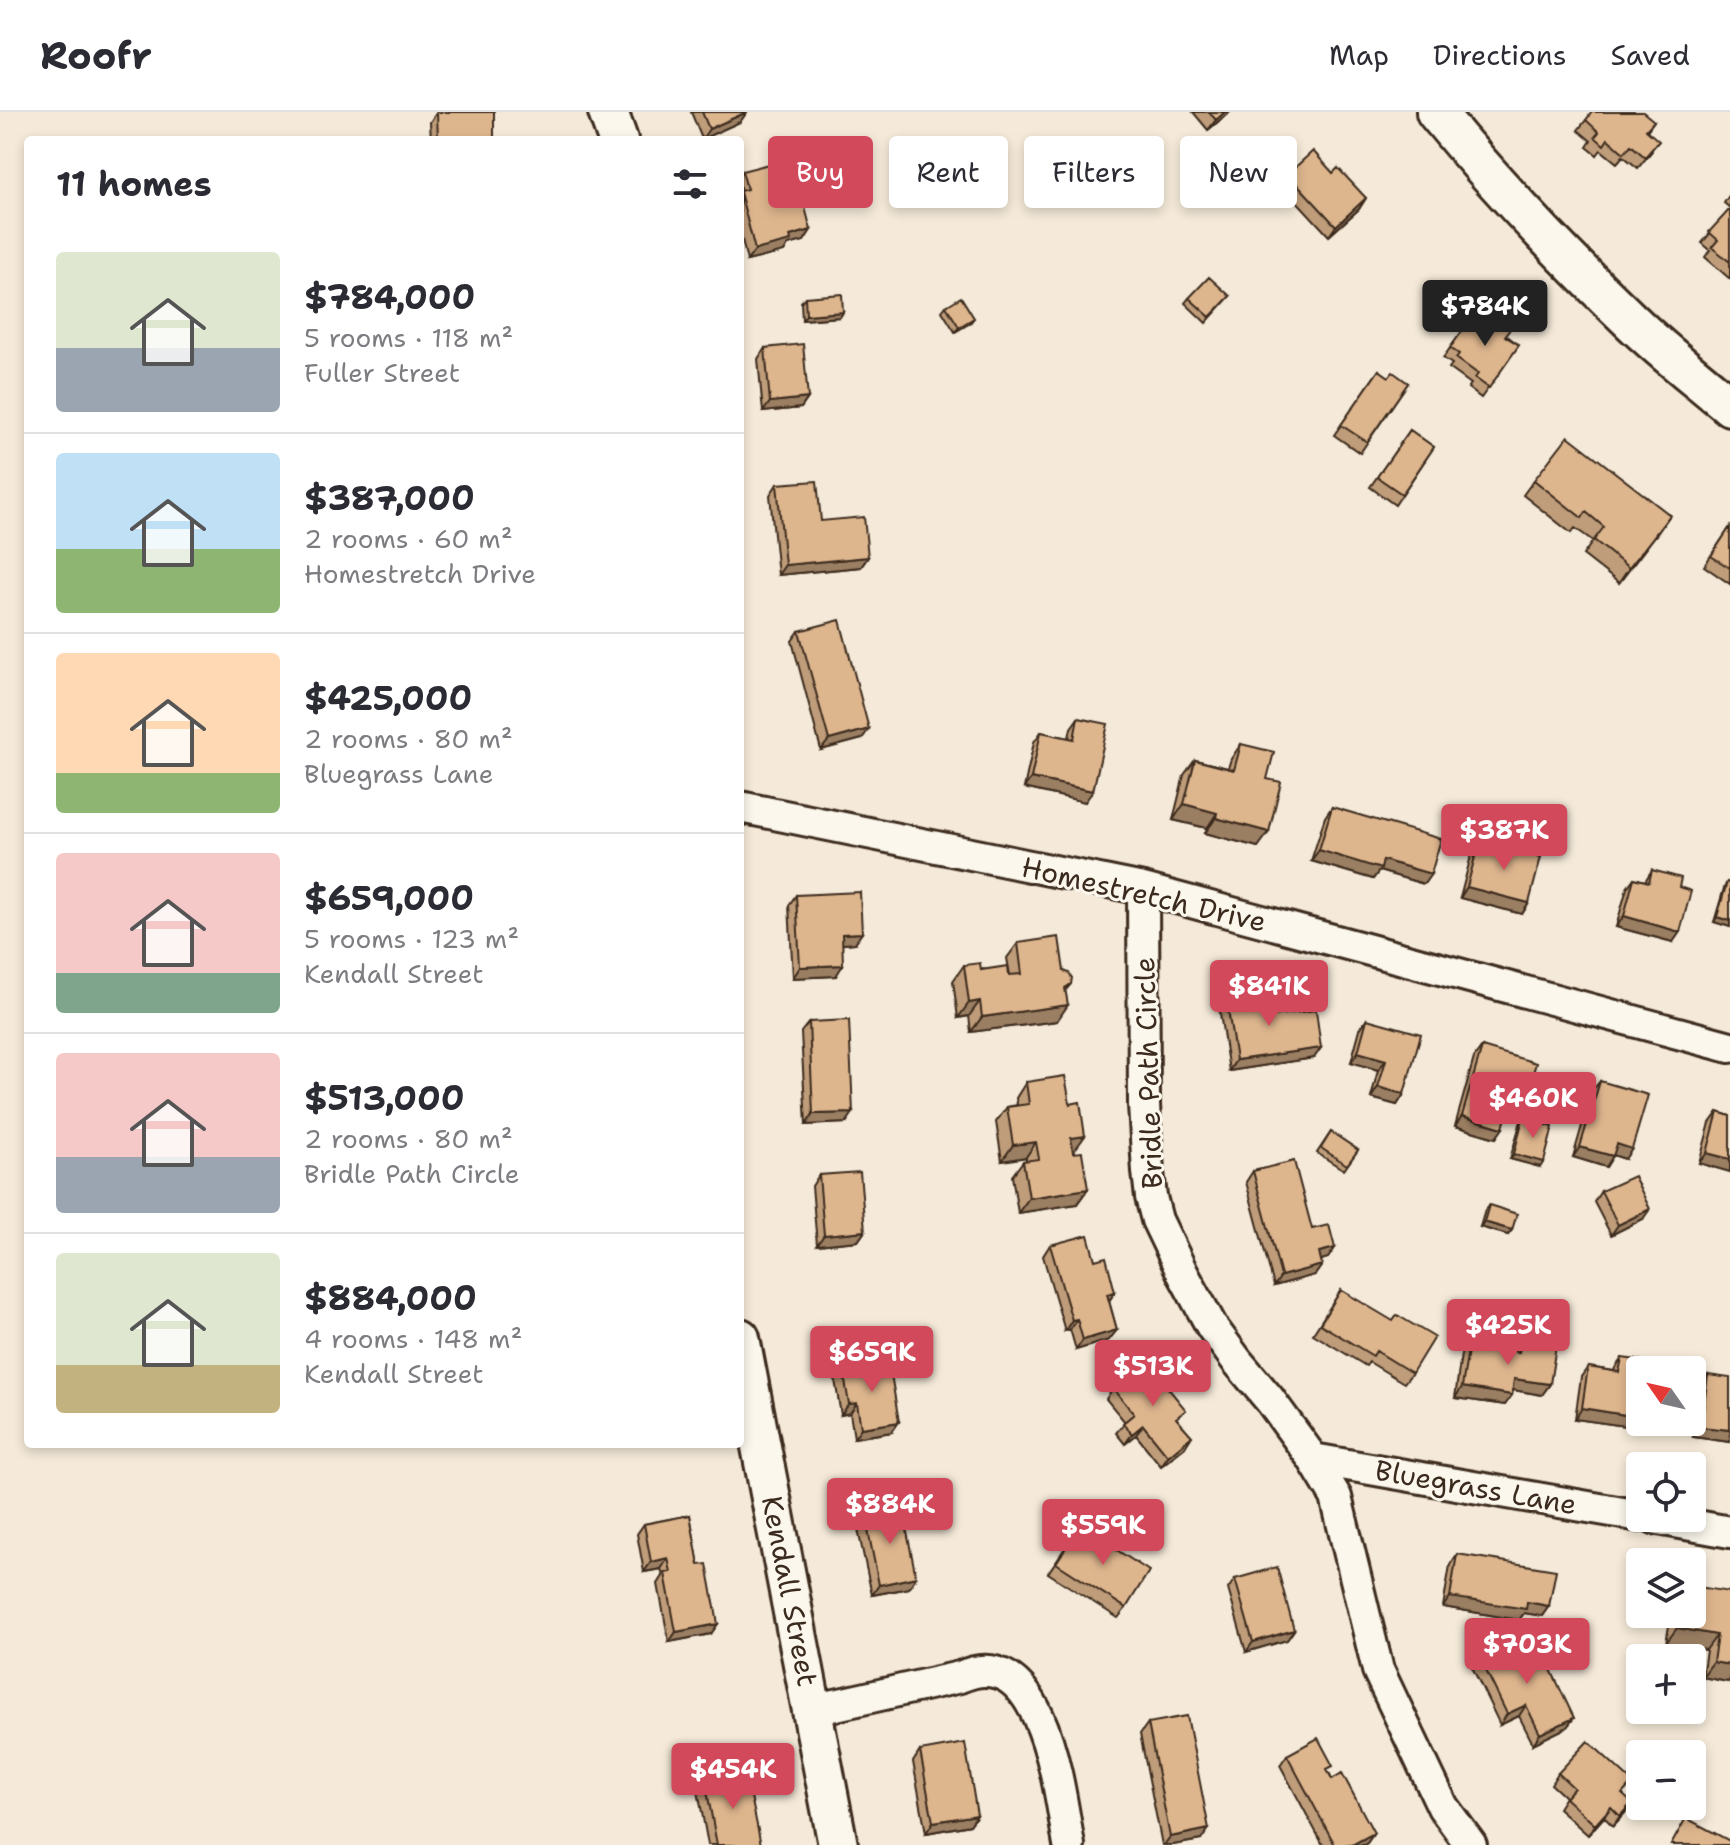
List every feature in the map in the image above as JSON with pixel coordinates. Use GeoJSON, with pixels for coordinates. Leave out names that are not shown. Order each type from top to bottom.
{"type":"FeatureCollection","features":[{"type":"Feature","properties":{"kind":"street"},"geometry":{"type":"LineString","coordinates":[[608,112],[617,136]]}},
{"type":"Feature","properties":{"kind":"street"},"geometry":{"type":"LineString","coordinates":[[1436,112],[1496,184],[1593,284],[1634,324],[1730,406]]}},
{"type":"Feature","properties":{"kind":"street","name":"Homestretch Drive"},"geometry":{"type":"LineString","coordinates":[[744,808],[1143,889],[1730,1047]]}},
{"type":"Feature","properties":{"kind":"street","name":"Bridle Path Circle"},"geometry":{"type":"LineString","coordinates":[[1143,889],[1144,1105],[1148,1172],[1157,1220],[1212,1327],[1270,1400],[1336,1497],[1378,1670],[1438,1797],[1471,1845]]}},
{"type":"Feature","properties":{"kind":"street","name":"Kendall Street"},"geometry":{"type":"LineString","coordinates":[[744,1358],[838,1845]]}},
{"type":"Feature","properties":{"kind":"street","name":"Bluegrass Lane"},"geometry":{"type":"LineString","coordinates":[[1313,1459],[1626,1514]]}},
{"type":"Feature","properties":{"kind":"street"},"geometry":{"type":"LineString","coordinates":[[1706,1528],[1730,1532]]}},
{"type":"Feature","properties":{"kind":"street"},"geometry":{"type":"LineString","coordinates":[[813,1710],[975,1671],[991,1672],[1007,1678],[1026,1696],[1051,1749],[1069,1845]]}},
{"type":"Feature","properties":{"kind":"building"},"geometry":{"type":"Polygon","coordinates":[[[437,112],[494,112],[494,136],[438,136],[437,112]]]}},
{"type":"Feature","properties":{"kind":"building"},"geometry":{"type":"Polygon","coordinates":[[[702,112],[747,112],[709,129],[702,112]]]}},
{"type":"Feature","properties":{"kind":"building"},"geometry":{"type":"Polygon","coordinates":[[[1209,112],[1225,112],[1216,120],[1209,112]]]}},
{"type":"Feature","properties":{"kind":"building"},"geometry":{"type":"Polygon","coordinates":[[[1592,112],[1643,112],[1654,121],[1646,130],[1659,141],[1645,157],[1631,145],[1624,153],[1608,139],[1604,145],[1595,137],[1599,132],[1586,120],[1592,112]]]}},
{"type":"Feature","properties":{"kind":"building"},"geometry":{"type":"Polygon","coordinates":[[[1313,151],[1333,173],[1338,168],[1366,198],[1336,226],[1297,184],[1297,166],[1313,151]]]}},
{"type":"Feature","properties":{"kind":"building"},"geometry":{"type":"Polygon","coordinates":[[[768,164],[768,208],[805,208],[811,230],[790,236],[791,241],[755,250],[744,207],[744,190],[747,189],[744,170],[768,164]]]}},
{"type":"Feature","properties":{"kind":"building"},"geometry":{"type":"Polygon","coordinates":[[[1730,209],[1730,262],[1712,247],[1718,240],[1709,232],[1730,209]]]}},
{"type":"Feature","properties":{"kind":"building"},"geometry":{"type":"Polygon","coordinates":[[[1209,277],[1230,296],[1210,317],[1189,298],[1209,277]]]}},
{"type":"Feature","properties":{"kind":"building"},"geometry":{"type":"Polygon","coordinates":[[[842,294],[843,312],[806,315],[805,297],[842,294]]]}},
{"type":"Feature","properties":{"kind":"building"},"geometry":{"type":"Polygon","coordinates":[[[961,297],[974,318],[959,327],[946,306],[961,297]]]}},
{"type":"Feature","properties":{"kind":"building"},"geometry":{"type":"Polygon","coordinates":[[[1476,312],[1494,324],[1497,319],[1510,329],[1505,336],[1519,345],[1489,388],[1475,378],[1478,374],[1456,358],[1459,354],[1450,348],[1476,312]]]}},
{"type":"Feature","properties":{"kind":"building"},"geometry":{"type":"Polygon","coordinates":[[[803,344],[808,398],[770,402],[765,348],[803,344]]]}},
{"type":"Feature","properties":{"kind":"building"},"geometry":{"type":"Polygon","coordinates":[[[1379,370],[1389,377],[1393,372],[1408,383],[1367,442],[1341,425],[1379,370]]]}},
{"type":"Feature","properties":{"kind":"building"},"geometry":{"type":"Polygon","coordinates":[[[1410,430],[1434,447],[1402,494],[1377,477],[1410,430]]]}},
{"type":"Feature","properties":{"kind":"building"},"geometry":{"type":"Polygon","coordinates":[[[1568,436],[1670,515],[1629,568],[1594,540],[1604,527],[1586,512],[1582,518],[1534,480],[1568,436]]]}},
{"type":"Feature","properties":{"kind":"building"},"geometry":{"type":"Polygon","coordinates":[[[817,481],[821,521],[864,517],[868,557],[785,565],[777,484],[817,481]]]}},
{"type":"Feature","properties":{"kind":"building"},"geometry":{"type":"Polygon","coordinates":[[[1730,527],[1730,568],[1711,556],[1730,527]]]}},
{"type":"Feature","properties":{"kind":"building"},"geometry":{"type":"Polygon","coordinates":[[[840,620],[869,729],[829,740],[799,631],[840,620]]]}},
{"type":"Feature","properties":{"kind":"building"},"geometry":{"type":"Polygon","coordinates":[[[1078,718],[1108,724],[1093,791],[1031,778],[1041,732],[1074,739],[1078,718]]]}},
{"type":"Feature","properties":{"kind":"building"},"geometry":{"type":"Polygon","coordinates":[[[1241,744],[1274,752],[1267,779],[1281,782],[1269,832],[1216,818],[1217,813],[1184,804],[1195,760],[1234,770],[1241,744]]]}},
{"type":"Feature","properties":{"kind":"building"},"geometry":{"type":"Polygon","coordinates":[[[1332,807],[1441,839],[1431,874],[1383,860],[1381,869],[1319,850],[1332,807]]]}},
{"type":"Feature","properties":{"kind":"building"},"geometry":{"type":"Polygon","coordinates":[[[1479,842],[1541,857],[1529,903],[1467,887],[1479,842]]]}},
{"type":"Feature","properties":{"kind":"building"},"geometry":{"type":"Polygon","coordinates":[[[1652,870],[1681,878],[1679,887],[1691,891],[1680,932],[1624,916],[1634,878],[1649,882],[1652,870]]]}},
{"type":"Feature","properties":{"kind":"building"},"geometry":{"type":"Polygon","coordinates":[[[1727,882],[1730,883],[1730,921],[1717,917],[1727,882]]]}},
{"type":"Feature","properties":{"kind":"building"},"geometry":{"type":"Polygon","coordinates":[[[860,892],[862,933],[842,934],[843,965],[800,967],[796,895],[860,892]]]}},
{"type":"Feature","properties":{"kind":"building"},"geometry":{"type":"Polygon","coordinates":[[[1059,937],[1064,971],[1072,978],[1071,984],[1065,988],[1068,1005],[982,1017],[980,1001],[969,1003],[964,965],[980,963],[981,970],[1008,966],[1009,975],[1022,974],[1018,943],[1059,937]]]}},
{"type":"Feature","properties":{"kind":"building"},"geometry":{"type":"Polygon","coordinates":[[[1267,991],[1271,1016],[1316,1010],[1321,1048],[1236,1060],[1226,997],[1267,991]]]}},
{"type":"Feature","properties":{"kind":"building"},"geometry":{"type":"Polygon","coordinates":[[[1367,1019],[1421,1034],[1404,1094],[1378,1087],[1386,1060],[1358,1052],[1367,1019]]]}},
{"type":"Feature","properties":{"kind":"building"},"geometry":{"type":"Polygon","coordinates":[[[849,1020],[853,1113],[813,1114],[809,1022],[849,1020]]]}},
{"type":"Feature","properties":{"kind":"building"},"geometry":{"type":"Polygon","coordinates":[[[1482,1047],[1536,1063],[1524,1103],[1511,1100],[1503,1128],[1462,1116],[1482,1047]]]}},
{"type":"Feature","properties":{"kind":"building"},"geometry":{"type":"Polygon","coordinates":[[[1065,1076],[1070,1104],[1080,1102],[1085,1136],[1071,1138],[1073,1153],[1082,1152],[1088,1189],[1029,1198],[1023,1161],[1039,1159],[1036,1142],[1013,1145],[1007,1107],[1029,1104],[1026,1082],[1065,1076]]]}},
{"type":"Feature","properties":{"kind":"building"},"geometry":{"type":"Polygon","coordinates":[[[1600,1081],[1648,1095],[1632,1149],[1617,1144],[1613,1156],[1580,1147],[1600,1081]]]}},
{"type":"Feature","properties":{"kind":"building"},"geometry":{"type":"Polygon","coordinates":[[[1718,1112],[1730,1116],[1730,1159],[1707,1153],[1718,1112]]]}},
{"type":"Feature","properties":{"kind":"building"},"geometry":{"type":"Polygon","coordinates":[[[1523,1118],[1553,1127],[1544,1162],[1514,1154],[1523,1118]]]}},
{"type":"Feature","properties":{"kind":"building"},"geometry":{"type":"Polygon","coordinates":[[[1331,1132],[1358,1150],[1347,1165],[1321,1148],[1331,1132]]]}},
{"type":"Feature","properties":{"kind":"building"},"geometry":{"type":"Polygon","coordinates":[[[1294,1161],[1312,1229],[1329,1225],[1335,1248],[1319,1252],[1322,1265],[1281,1276],[1253,1171],[1294,1161]]]}},
{"type":"Feature","properties":{"kind":"building"},"geometry":{"type":"Polygon","coordinates":[[[860,1172],[865,1231],[824,1235],[819,1175],[860,1172]]]}},
{"type":"Feature","properties":{"kind":"building"},"geometry":{"type":"Polygon","coordinates":[[[1634,1176],[1650,1209],[1618,1225],[1601,1191],[1634,1176]]]}},
{"type":"Feature","properties":{"kind":"building"},"geometry":{"type":"Polygon","coordinates":[[[1489,1205],[1517,1214],[1512,1230],[1484,1222],[1489,1205]]]}},
{"type":"Feature","properties":{"kind":"building"},"geometry":{"type":"Polygon","coordinates":[[[1088,1235],[1095,1260],[1106,1257],[1115,1292],[1107,1294],[1117,1330],[1083,1340],[1077,1319],[1072,1320],[1050,1245],[1088,1235]]]}},
{"type":"Feature","properties":{"kind":"building"},"geometry":{"type":"Polygon","coordinates":[[[1341,1290],[1393,1321],[1397,1315],[1434,1337],[1412,1373],[1376,1351],[1373,1356],[1320,1324],[1341,1290]]]}},
{"type":"Feature","properties":{"kind":"building"},"geometry":{"type":"Polygon","coordinates":[[[1521,1340],[1556,1346],[1550,1384],[1514,1379],[1512,1395],[1462,1387],[1469,1344],[1519,1352],[1521,1340]]]}},
{"type":"Feature","properties":{"kind":"building"},"geometry":{"type":"Polygon","coordinates":[[[1622,1358],[1626,1359],[1626,1415],[1582,1408],[1588,1367],[1619,1372],[1622,1358]]]}},
{"type":"Feature","properties":{"kind":"building"},"geometry":{"type":"Polygon","coordinates":[[[1146,1361],[1186,1410],[1176,1418],[1192,1436],[1168,1456],[1143,1425],[1132,1434],[1123,1423],[1134,1414],[1113,1388],[1146,1361]]]}},
{"type":"Feature","properties":{"kind":"building"},"geometry":{"type":"Polygon","coordinates":[[[889,1362],[899,1422],[861,1428],[857,1403],[849,1404],[843,1369],[889,1362]]]}},
{"type":"Feature","properties":{"kind":"building"},"geometry":{"type":"Polygon","coordinates":[[[1708,1375],[1730,1378],[1730,1430],[1706,1428],[1708,1375]]]}},
{"type":"Feature","properties":{"kind":"building"},"geometry":{"type":"Polygon","coordinates":[[[902,1507],[916,1577],[879,1585],[865,1515],[902,1507]]]}},
{"type":"Feature","properties":{"kind":"building"},"geometry":{"type":"Polygon","coordinates":[[[690,1515],[699,1565],[707,1564],[718,1624],[676,1632],[665,1573],[671,1572],[668,1558],[651,1562],[644,1524],[690,1515]]]}},
{"type":"Feature","properties":{"kind":"building"},"geometry":{"type":"Polygon","coordinates":[[[1080,1526],[1149,1571],[1126,1608],[1056,1563],[1080,1526]]]}},
{"type":"Feature","properties":{"kind":"building"},"geometry":{"type":"Polygon","coordinates":[[[1457,1554],[1556,1570],[1549,1606],[1527,1602],[1526,1609],[1450,1597],[1457,1554]]]}},
{"type":"Feature","properties":{"kind":"building"},"geometry":{"type":"Polygon","coordinates":[[[1277,1567],[1294,1630],[1253,1642],[1235,1579],[1277,1567]]]}},
{"type":"Feature","properties":{"kind":"building"},"geometry":{"type":"Polygon","coordinates":[[[1706,1588],[1730,1592],[1730,1665],[1713,1662],[1717,1635],[1677,1628],[1706,1628],[1706,1588]]]}},
{"type":"Feature","properties":{"kind":"building"},"geometry":{"type":"Polygon","coordinates":[[[1517,1639],[1529,1665],[1545,1657],[1574,1718],[1540,1734],[1526,1705],[1507,1714],[1479,1656],[1517,1639]]]}},
{"type":"Feature","properties":{"kind":"building"},"geometry":{"type":"Polygon","coordinates":[[[1187,1716],[1209,1829],[1170,1837],[1148,1723],[1187,1716]]]}},
{"type":"Feature","properties":{"kind":"building"},"geometry":{"type":"Polygon","coordinates":[[[1318,1738],[1333,1766],[1327,1769],[1332,1779],[1342,1773],[1374,1833],[1352,1845],[1335,1845],[1287,1755],[1318,1738]]]}},
{"type":"Feature","properties":{"kind":"building"},"geometry":{"type":"Polygon","coordinates":[[[1588,1741],[1626,1776],[1626,1790],[1622,1794],[1626,1798],[1626,1810],[1620,1816],[1611,1807],[1595,1825],[1565,1798],[1574,1788],[1558,1773],[1588,1741]]]}},
{"type":"Feature","properties":{"kind":"building"},"geometry":{"type":"Polygon","coordinates":[[[965,1743],[977,1815],[933,1822],[920,1751],[965,1743]]]}},
{"type":"Feature","properties":{"kind":"building"},"geometry":{"type":"Polygon","coordinates":[[[746,1772],[761,1845],[717,1845],[705,1780],[746,1772]]]}},
{"type":"Feature","properties":{"kind":"building"},"geometry":{"type":"Polygon","coordinates":[[[1685,1820],[1730,1841],[1730,1845],[1671,1845],[1685,1820]]]}}]}
